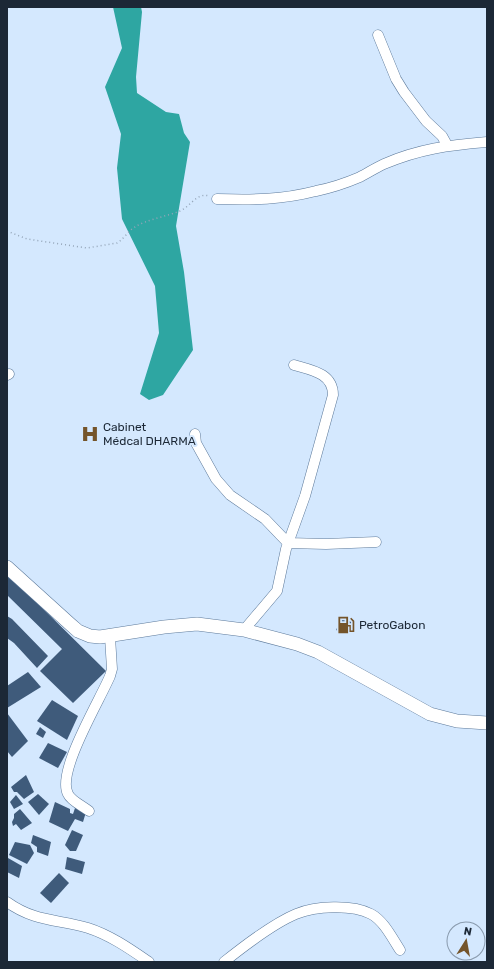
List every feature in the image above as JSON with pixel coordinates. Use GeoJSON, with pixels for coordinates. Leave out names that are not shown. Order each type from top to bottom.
{"type":"FeatureCollection","features":[{"type":"Feature","properties":{"kind":"main road"},"geometry":{"type":"LineString","coordinates":[[7,567],[78,631],[90,636],[100,638],[110,637],[164,627],[197,624],[244,630],[297,644],[318,652],[430,714],[457,721],[487,723]]}},
{"type":"Feature","properties":{"kind":"street"},"geometry":{"type":"LineString","coordinates":[[378,35],[396,79],[404,92],[426,121],[442,136],[447,146]]}},
{"type":"Feature","properties":{"kind":"street"},"geometry":{"type":"LineString","coordinates":[[217,199],[268,200],[316,192],[353,179],[384,164],[423,150],[487,142]]}},
{"type":"Feature","properties":{"kind":"street"},"geometry":{"type":"LineString","coordinates":[[244,630],[276,591],[288,543],[306,496],[333,395],[333,387],[324,376],[294,365]]}},
{"type":"Feature","properties":{"kind":"street"},"geometry":{"type":"LineString","coordinates":[[196,434],[196,443],[216,479],[230,495],[265,519],[288,543],[305,545],[376,542]]}},
{"type":"Feature","properties":{"kind":"street"},"geometry":{"type":"LineString","coordinates":[[89,811],[68,795],[65,788],[65,778],[81,736],[110,676],[112,669],[110,637]]}},
{"type":"Feature","properties":{"kind":"street"},"geometry":{"type":"LineString","coordinates":[[7,902],[36,917],[86,928],[106,935],[149,962]]}},
{"type":"Feature","properties":{"kind":"street"},"geometry":{"type":"LineString","coordinates":[[224,962],[272,928],[296,914],[313,910],[333,908],[348,908],[372,914],[382,924],[400,950]]}},
{"type":"Feature","properties":{"kind":"path"},"geometry":{"type":"LineString","coordinates":[[7,231],[27,239],[87,248],[117,243],[136,226],[182,210],[199,197],[206,195],[217,199]]}},
{"type":"Feature","properties":{"kind":"shaded area"},"geometry":{"type":"Polygon","coordinates":[[[113,7],[141,7],[142,12],[136,77],[137,93],[166,112],[179,114],[184,133],[190,142],[176,226],[184,272],[193,350],[163,395],[149,400],[140,394],[159,333],[155,286],[122,219],[117,168],[121,134],[105,87],[122,48],[113,7]]]}},
{"type":"Feature","properties":{"kind":"building"},"geometry":{"type":"Polygon","coordinates":[[[7,573],[106,671],[73,703],[40,671],[62,649],[7,595],[7,573]]]}},
{"type":"Feature","properties":{"kind":"building"},"geometry":{"type":"Polygon","coordinates":[[[343,615],[353,620],[346,635],[336,630],[343,615]]]}},
{"type":"Feature","properties":{"kind":"building"},"geometry":{"type":"Polygon","coordinates":[[[7,616],[12,619],[48,656],[37,668],[14,643],[7,638],[7,616]]]}},
{"type":"Feature","properties":{"kind":"building"},"geometry":{"type":"Polygon","coordinates":[[[28,672],[41,687],[7,708],[7,686],[28,672]]]}},
{"type":"Feature","properties":{"kind":"building"},"geometry":{"type":"Polygon","coordinates":[[[52,700],[78,716],[67,740],[37,721],[52,700]]]}},
{"type":"Feature","properties":{"kind":"building"},"geometry":{"type":"Polygon","coordinates":[[[7,713],[28,741],[12,757],[7,751],[7,713]]]}},
{"type":"Feature","properties":{"kind":"building"},"geometry":{"type":"Polygon","coordinates":[[[40,727],[46,732],[43,738],[36,734],[40,727]]]}},
{"type":"Feature","properties":{"kind":"building"},"geometry":{"type":"Polygon","coordinates":[[[48,743],[67,752],[58,768],[39,758],[48,743]]]}},
{"type":"Feature","properties":{"kind":"building"},"geometry":{"type":"Polygon","coordinates":[[[26,775],[34,792],[24,799],[17,792],[14,792],[11,787],[26,775]]]}},
{"type":"Feature","properties":{"kind":"building"},"geometry":{"type":"Polygon","coordinates":[[[38,794],[49,804],[39,815],[28,802],[38,794]]]}},
{"type":"Feature","properties":{"kind":"building"},"geometry":{"type":"Polygon","coordinates":[[[16,795],[23,804],[14,809],[10,802],[16,795]]]}},
{"type":"Feature","properties":{"kind":"building"},"geometry":{"type":"Polygon","coordinates":[[[55,802],[70,809],[70,813],[73,814],[75,808],[86,812],[83,822],[75,819],[68,831],[49,822],[55,802]]]}},
{"type":"Feature","properties":{"kind":"building"},"geometry":{"type":"Polygon","coordinates":[[[20,809],[32,823],[21,830],[16,824],[13,826],[12,822],[14,814],[20,809]]]}},
{"type":"Feature","properties":{"kind":"building"},"geometry":{"type":"Polygon","coordinates":[[[72,830],[83,835],[76,851],[70,851],[65,845],[72,830]]]}},
{"type":"Feature","properties":{"kind":"building"},"geometry":{"type":"Polygon","coordinates":[[[33,835],[51,842],[48,856],[37,852],[37,847],[31,843],[33,835]]]}},
{"type":"Feature","properties":{"kind":"building"},"geometry":{"type":"Polygon","coordinates":[[[15,842],[30,845],[34,853],[27,864],[9,855],[15,842]]]}},
{"type":"Feature","properties":{"kind":"building"},"geometry":{"type":"Polygon","coordinates":[[[67,857],[85,862],[82,874],[65,869],[67,857]]]}},
{"type":"Feature","properties":{"kind":"building"},"geometry":{"type":"Polygon","coordinates":[[[8,858],[22,866],[19,878],[7,872],[8,858]]]}},
{"type":"Feature","properties":{"kind":"building"},"geometry":{"type":"Polygon","coordinates":[[[59,873],[69,883],[51,903],[40,893],[59,873]]]}},
{"type":"Feature","properties":{"kind":"place","name":"Cabinet Médcal DHARMA"},"geometry":{"type":"Point","coordinates":[90,434]}},
{"type":"Feature","properties":{"kind":"place","name":"PetroGabon"},"geometry":{"type":"Point","coordinates":[346,625]}}]}
